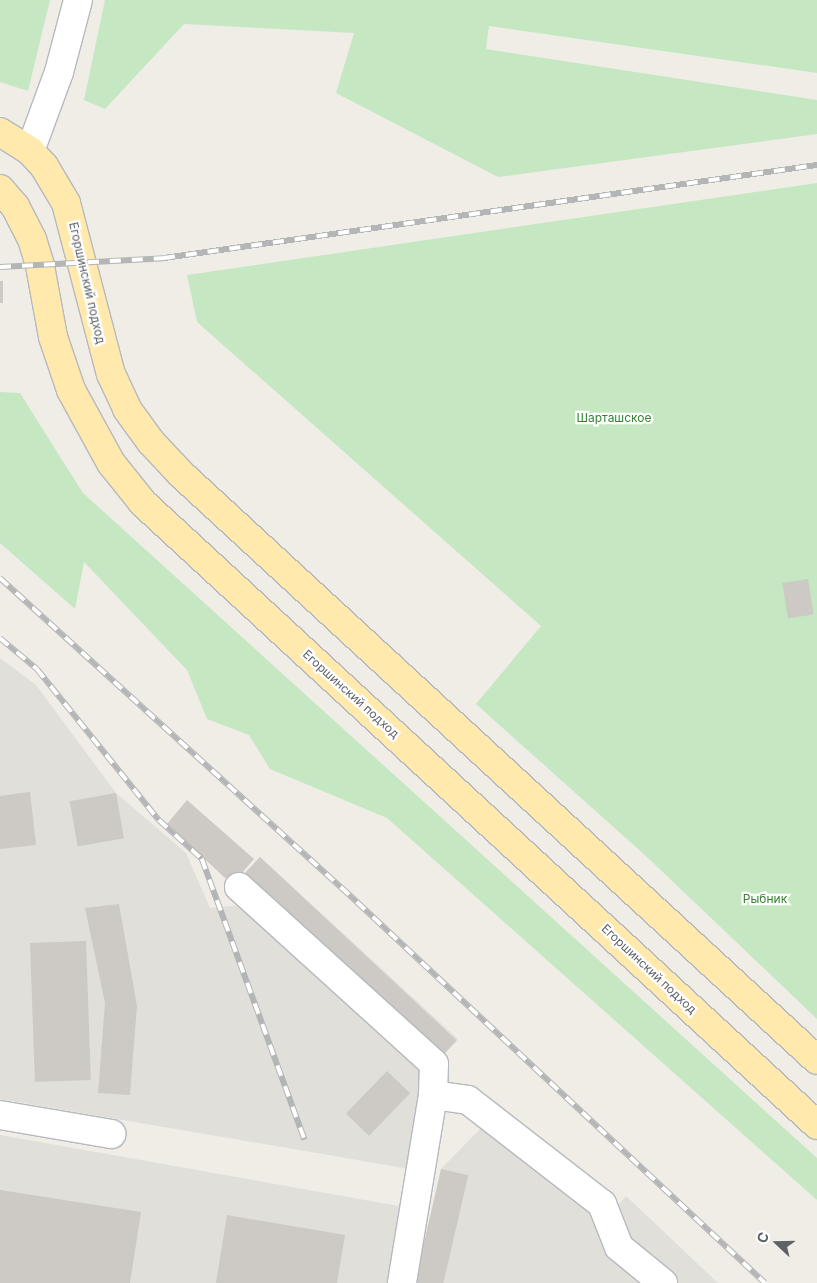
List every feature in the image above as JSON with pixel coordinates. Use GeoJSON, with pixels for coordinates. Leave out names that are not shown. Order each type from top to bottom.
{"type":"FeatureCollection","features":[{"type":"Feature","properties":{"kind":"main road","name":"Егоршинский подход"},"geometry":{"type":"LineString","coordinates":[[0,132],[30,151],[44,166],[66,203],[110,374],[127,409],[151,442],[188,481],[817,1060]]}},
{"type":"Feature","properties":{"kind":"main road","name":"Егоршинский подход"},"geometry":{"type":"LineString","coordinates":[[0,189],[15,206],[32,239],[40,266],[53,337],[71,390],[111,463],[137,496],[817,1125]]}},
{"type":"Feature","properties":{"kind":"street"},"geometry":{"type":"LineString","coordinates":[[30,151],[56,81],[78,0]]}},
{"type":"Feature","properties":{"kind":"street"},"geometry":{"type":"LineString","coordinates":[[239,887],[434,1064],[433,1095],[402,1283]]}},
{"type":"Feature","properties":{"kind":"street"},"geometry":{"type":"LineString","coordinates":[[433,1095],[468,1100],[602,1204],[619,1247],[662,1283]]}},
{"type":"Feature","properties":{"kind":"street"},"geometry":{"type":"LineString","coordinates":[[0,1115],[111,1134]]}},
{"type":"Feature","properties":{"kind":"shaded area"},"geometry":{"type":"Polygon","coordinates":[[[0,658],[36,685],[116,793],[186,853],[210,908],[253,904],[224,881],[243,875],[260,857],[458,1039],[441,1057],[410,1169],[0,1099],[0,658]]]}},
{"type":"Feature","properties":{"kind":"shaded area"},"geometry":{"type":"Polygon","coordinates":[[[482,1127],[603,1223],[626,1196],[718,1283],[421,1283],[441,1169],[482,1127]]]}},
{"type":"Feature","properties":{"kind":"shaded area"},"geometry":{"type":"Polygon","coordinates":[[[0,1135],[404,1207],[391,1283],[0,1283],[0,1135]]]}},
{"type":"Feature","properties":{"kind":"green space"},"geometry":{"type":"Polygon","coordinates":[[[0,0],[50,0],[28,91],[0,82],[0,0]]]}},
{"type":"Feature","properties":{"kind":"green space"},"geometry":{"type":"Polygon","coordinates":[[[105,0],[817,0],[817,73],[489,26],[486,49],[817,100],[817,134],[498,177],[336,93],[354,33],[184,24],[105,109],[84,100],[105,0]]]}},
{"type":"Feature","properties":{"kind":"green space","name":"Шарташское"},"geometry":{"type":"Polygon","coordinates":[[[817,183],[817,1019],[647,857],[476,704],[541,626],[197,322],[187,275],[817,183]]]}},
{"type":"Feature","properties":{"kind":"green space"},"geometry":{"type":"Polygon","coordinates":[[[0,392],[20,393],[83,493],[817,1158],[817,1200],[387,818],[270,769],[249,735],[207,719],[187,670],[84,562],[75,609],[0,543],[0,392]]]}},
{"type":"Feature","properties":{"kind":"building"},"geometry":{"type":"Polygon","coordinates":[[[0,281],[3,281],[3,303],[0,303],[0,281]]]}},
{"type":"Feature","properties":{"kind":"building"},"geometry":{"type":"Polygon","coordinates":[[[808,579],[814,615],[788,619],[782,583],[808,579]]]}},
{"type":"Feature","properties":{"kind":"building"},"geometry":{"type":"Polygon","coordinates":[[[30,792],[36,845],[0,849],[0,796],[30,792]]]}},
{"type":"Feature","properties":{"kind":"building"},"geometry":{"type":"Polygon","coordinates":[[[116,793],[124,838],[78,846],[70,801],[116,793]]]}},
{"type":"Feature","properties":{"kind":"building"},"geometry":{"type":"Polygon","coordinates":[[[187,800],[254,859],[241,874],[225,878],[167,824],[187,800]]]}},
{"type":"Feature","properties":{"kind":"building"},"geometry":{"type":"Polygon","coordinates":[[[260,857],[457,1040],[440,1059],[243,875],[260,857]]]}},
{"type":"Feature","properties":{"kind":"building"},"geometry":{"type":"Polygon","coordinates":[[[119,904],[137,1006],[130,1095],[98,1093],[105,1003],[85,908],[119,904]]]}},
{"type":"Feature","properties":{"kind":"building"},"geometry":{"type":"Polygon","coordinates":[[[86,941],[91,1080],[35,1082],[30,943],[86,941]]]}},
{"type":"Feature","properties":{"kind":"building"},"geometry":{"type":"Polygon","coordinates":[[[387,1071],[410,1093],[369,1136],[346,1113],[387,1071]]]}},
{"type":"Feature","properties":{"kind":"building"},"geometry":{"type":"Polygon","coordinates":[[[441,1169],[468,1175],[443,1283],[415,1282],[441,1169]]]}},
{"type":"Feature","properties":{"kind":"building"},"geometry":{"type":"Polygon","coordinates":[[[0,1190],[141,1212],[130,1283],[0,1283],[0,1190]]]}},
{"type":"Feature","properties":{"kind":"building"},"geometry":{"type":"Polygon","coordinates":[[[227,1215],[345,1235],[337,1283],[216,1283],[227,1215]]]}},
{"type":"Feature","properties":{"kind":"railway"},"geometry":{"type":"LineString","coordinates":[[0,267],[164,258],[817,165]]}},
{"type":"Feature","properties":{"kind":"railway"},"geometry":{"type":"LineString","coordinates":[[0,578],[341,887],[765,1283]]}},
{"type":"Feature","properties":{"kind":"railway"},"geometry":{"type":"LineString","coordinates":[[0,638],[37,669],[159,820],[202,859],[305,1140]]}},
{"type":"Feature","properties":{"kind":"park label","name":"Рыбник"},"geometry":{"type":"Point","coordinates":[765,899]}}]}
